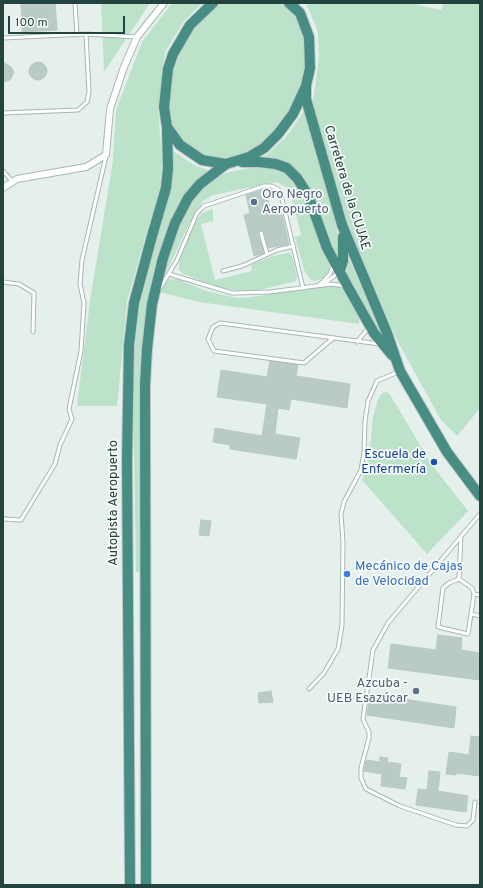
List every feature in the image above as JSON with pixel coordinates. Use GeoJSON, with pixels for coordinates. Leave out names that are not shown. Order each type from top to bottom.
{"type":"FeatureCollection","features":[{"type":"Feature","properties":{"kind":"highway","name":"Autopista Aeropuerto"},"geometry":{"type":"LineString","coordinates":[[130,885],[127,460],[129,345],[134,303],[166,188],[168,168],[167,126],[164,107],[168,69],[173,54],[190,25],[213,3]]}},
{"type":"Feature","properties":{"kind":"highway"},"geometry":{"type":"LineString","coordinates":[[146,885],[145,386],[152,304],[163,258],[175,223],[188,198],[200,184],[230,163],[249,157],[264,148],[278,134],[293,114],[306,86],[310,68],[309,36],[300,8],[289,3]]}},
{"type":"Feature","properties":{"kind":"highway","name":"Carretera de la CUJAE"},"geometry":{"type":"LineString","coordinates":[[306,86],[306,99],[342,225],[387,333],[398,366]]}},
{"type":"Feature","properties":{"kind":"highway","name":"Carretera de la CUJAE"},"geometry":{"type":"LineString","coordinates":[[167,126],[180,145],[191,154],[202,160],[230,163],[259,162],[276,164],[287,168],[297,178],[308,195],[333,258],[348,287],[370,325],[398,366],[447,452],[480,496]]}},
{"type":"Feature","properties":{"kind":"highway"},"geometry":{"type":"LineString","coordinates":[[340,270],[343,261],[342,225]]}},
{"type":"Feature","properties":{"kind":"street"},"geometry":{"type":"LineString","coordinates":[[3,188],[17,179],[86,167],[106,155],[110,109],[137,37],[164,3]]}},
{"type":"Feature","properties":{"kind":"lane"},"geometry":{"type":"LineString","coordinates":[[75,3],[77,35]]}},
{"type":"Feature","properties":{"kind":"lane"},"geometry":{"type":"LineString","coordinates":[[3,113],[78,110],[87,102],[89,92],[86,34]]}},
{"type":"Feature","properties":{"kind":"lane"},"geometry":{"type":"LineString","coordinates":[[3,38],[86,34],[137,37]]}},
{"type":"Feature","properties":{"kind":"lane"},"geometry":{"type":"LineString","coordinates":[[3,519],[21,520],[56,464],[60,446],[72,419],[69,409],[82,343],[84,304],[80,284],[82,260],[106,155]]}},
{"type":"Feature","properties":{"kind":"lane"},"geometry":{"type":"LineString","coordinates":[[3,170],[12,182]]}},
{"type":"Feature","properties":{"kind":"lane"},"geometry":{"type":"LineString","coordinates":[[149,329],[158,293],[177,260],[197,213],[204,206],[264,186],[275,187],[280,192],[303,288]]}},
{"type":"Feature","properties":{"kind":"lane"},"geometry":{"type":"LineString","coordinates":[[261,233],[266,254]]}},
{"type":"Feature","properties":{"kind":"lane"},"geometry":{"type":"LineString","coordinates":[[223,271],[242,266],[266,254],[294,246]]}},
{"type":"Feature","properties":{"kind":"lane"},"geometry":{"type":"LineString","coordinates":[[318,286],[330,274],[333,258]]}},
{"type":"Feature","properties":{"kind":"lane"},"geometry":{"type":"LineString","coordinates":[[318,286],[329,282],[340,270]]}},
{"type":"Feature","properties":{"kind":"lane"},"geometry":{"type":"LineString","coordinates":[[169,274],[220,291],[243,294],[331,284],[348,287]]}},
{"type":"Feature","properties":{"kind":"lane"},"geometry":{"type":"LineString","coordinates":[[3,282],[19,284],[34,293],[33,332]]}},
{"type":"Feature","properties":{"kind":"lane"},"geometry":{"type":"LineString","coordinates":[[332,339],[304,363],[214,351],[208,339],[213,326],[220,323],[383,345]]}},
{"type":"Feature","properties":{"kind":"lane"},"geometry":{"type":"LineString","coordinates":[[357,342],[370,325]]}},
{"type":"Feature","properties":{"kind":"lane"},"geometry":{"type":"LineString","coordinates":[[309,689],[324,673],[338,649],[342,625],[341,514],[344,502],[361,470],[368,401],[377,381],[398,366]]}},
{"type":"Feature","properties":{"kind":"lane"},"geometry":{"type":"LineString","coordinates":[[475,802],[473,820],[467,826],[456,825],[400,806],[366,789],[361,778],[362,760],[369,738],[369,732],[363,719],[373,650],[388,623],[480,514]]}},
{"type":"Feature","properties":{"kind":"lane"},"geometry":{"type":"LineString","coordinates":[[459,580],[461,536]]}},
{"type":"Feature","properties":{"kind":"lane"},"geometry":{"type":"LineString","coordinates":[[459,580],[472,588],[474,594],[468,634],[438,627],[443,588],[449,583],[459,580]]}},
{"type":"Feature","properties":{"kind":"lane"},"geometry":{"type":"LineString","coordinates":[[474,594],[480,595]]}},
{"type":"Feature","properties":{"kind":"lane"},"geometry":{"type":"LineString","coordinates":[[471,614],[480,616]]}},
{"type":"Feature","properties":{"kind":"green space"},"geometry":{"type":"Polygon","coordinates":[[[101,3],[150,3],[104,72],[102,22],[101,3]]]}},
{"type":"Feature","properties":{"kind":"green space"},"geometry":{"type":"Polygon","coordinates":[[[172,3],[202,3],[184,21],[165,52],[158,108],[162,161],[160,187],[127,301],[117,406],[77,406],[90,301],[113,160],[116,110],[142,42],[172,3]]]}},
{"type":"Feature","properties":{"kind":"green space"},"geometry":{"type":"Polygon","coordinates":[[[220,3],[283,3],[298,20],[305,44],[305,69],[302,81],[293,105],[280,126],[262,143],[246,154],[234,158],[210,157],[194,151],[181,141],[175,130],[170,115],[169,88],[181,48],[191,30],[220,3]]]}},
{"type":"Feature","properties":{"kind":"green space"},"geometry":{"type":"Polygon","coordinates":[[[306,3],[417,3],[417,5],[442,10],[443,3],[480,3],[480,408],[457,436],[441,420],[397,340],[350,235],[314,115],[313,102],[319,57],[318,32],[306,3]]]}},
{"type":"Feature","properties":{"kind":"green space"},"geometry":{"type":"Polygon","coordinates":[[[304,111],[333,212],[342,254],[339,263],[305,183],[265,156],[286,137],[304,111]]]}},
{"type":"Feature","properties":{"kind":"green space"},"geometry":{"type":"Polygon","coordinates":[[[173,151],[194,165],[208,170],[192,186],[170,223],[156,267],[141,484],[140,572],[136,572],[133,381],[135,346],[139,310],[150,256],[170,191],[173,151]]]}},
{"type":"Feature","properties":{"kind":"green space"},"geometry":{"type":"Polygon","coordinates":[[[261,166],[271,167],[288,175],[303,194],[311,220],[316,225],[329,260],[329,269],[325,277],[316,281],[311,280],[304,270],[295,237],[301,235],[293,202],[287,188],[277,182],[213,195],[203,201],[189,224],[162,281],[170,245],[177,226],[195,194],[214,177],[233,171],[261,166]]]}},
{"type":"Feature","properties":{"kind":"green space"},"geometry":{"type":"Polygon","coordinates":[[[213,209],[213,221],[201,224],[215,280],[252,271],[251,265],[273,256],[288,253],[291,254],[294,262],[297,277],[296,281],[260,290],[235,290],[218,287],[183,274],[179,270],[179,263],[193,225],[202,213],[213,209]]]}},
{"type":"Feature","properties":{"kind":"green space"},"geometry":{"type":"Polygon","coordinates":[[[349,259],[376,319],[385,341],[346,275],[349,259]]]}},
{"type":"Feature","properties":{"kind":"green space"},"geometry":{"type":"Polygon","coordinates":[[[170,279],[177,279],[206,291],[237,298],[331,285],[339,286],[342,288],[359,318],[359,324],[199,302],[160,292],[165,283],[170,279]]]}},
{"type":"Feature","properties":{"kind":"green space"},"geometry":{"type":"Polygon","coordinates":[[[386,392],[389,393],[432,465],[468,511],[427,554],[362,480],[369,457],[373,418],[377,402],[381,394],[386,392]]]}},
{"type":"Feature","properties":{"kind":"building"},"geometry":{"type":"Polygon","coordinates":[[[21,3],[55,3],[57,30],[22,32],[21,3]]]}},
{"type":"Feature","properties":{"kind":"building"},"geometry":{"type":"Polygon","coordinates":[[[3,62],[11,67],[14,72],[10,80],[3,82],[3,62]]]}},
{"type":"Feature","properties":{"kind":"building"},"geometry":{"type":"Polygon","coordinates":[[[38,62],[44,65],[47,71],[44,77],[38,80],[32,77],[29,71],[32,65],[38,62]]]}},
{"type":"Feature","properties":{"kind":"building"},"geometry":{"type":"Polygon","coordinates":[[[263,190],[265,201],[268,200],[270,209],[280,207],[289,244],[268,248],[264,232],[260,230],[258,234],[264,253],[254,256],[244,215],[250,213],[246,195],[263,190]]]}},
{"type":"Feature","properties":{"kind":"building"},"geometry":{"type":"Polygon","coordinates":[[[270,361],[298,365],[296,376],[350,384],[347,408],[291,399],[289,410],[278,408],[275,434],[300,438],[296,459],[230,449],[230,445],[213,442],[215,428],[262,436],[267,404],[217,397],[221,370],[267,377],[270,361]]]}},
{"type":"Feature","properties":{"kind":"building"},"geometry":{"type":"Polygon","coordinates":[[[201,520],[211,521],[209,536],[199,535],[201,520]]]}},
{"type":"Feature","properties":{"kind":"building"},"geometry":{"type":"Polygon","coordinates":[[[438,635],[462,638],[461,650],[480,653],[480,680],[388,668],[391,644],[436,650],[438,635]]]}},
{"type":"Feature","properties":{"kind":"building"},"geometry":{"type":"Polygon","coordinates":[[[271,691],[273,702],[259,703],[258,693],[271,691]]]}},
{"type":"Feature","properties":{"kind":"building"},"geometry":{"type":"Polygon","coordinates":[[[370,694],[456,707],[454,728],[367,715],[370,694]]]}},
{"type":"Feature","properties":{"kind":"building"},"geometry":{"type":"Polygon","coordinates":[[[471,736],[480,737],[480,776],[456,773],[456,775],[446,774],[449,752],[469,755],[471,736]]]}},
{"type":"Feature","properties":{"kind":"building"},"geometry":{"type":"Polygon","coordinates":[[[380,757],[388,758],[387,762],[401,764],[399,777],[407,778],[405,789],[381,786],[382,774],[364,771],[366,760],[380,762],[380,757]]]}},
{"type":"Feature","properties":{"kind":"building"},"geometry":{"type":"Polygon","coordinates":[[[429,771],[440,772],[438,791],[468,796],[466,812],[416,805],[418,789],[427,790],[429,771]]]}},
{"type":"Feature","properties":{"kind":"place","name":"Oro Negro Aeropuerto"},"geometry":{"type":"Point","coordinates":[254,202]}},
{"type":"Feature","properties":{"kind":"place","name":"Escuela de Enfermería"},"geometry":{"type":"Point","coordinates":[434,462]}},
{"type":"Feature","properties":{"kind":"place","name":"Mecánico de Cajas de Velocidad"},"geometry":{"type":"Point","coordinates":[347,574]}},
{"type":"Feature","properties":{"kind":"place","name":"Azcuba - UEB Esazúcar"},"geometry":{"type":"Point","coordinates":[416,691]}}]}
